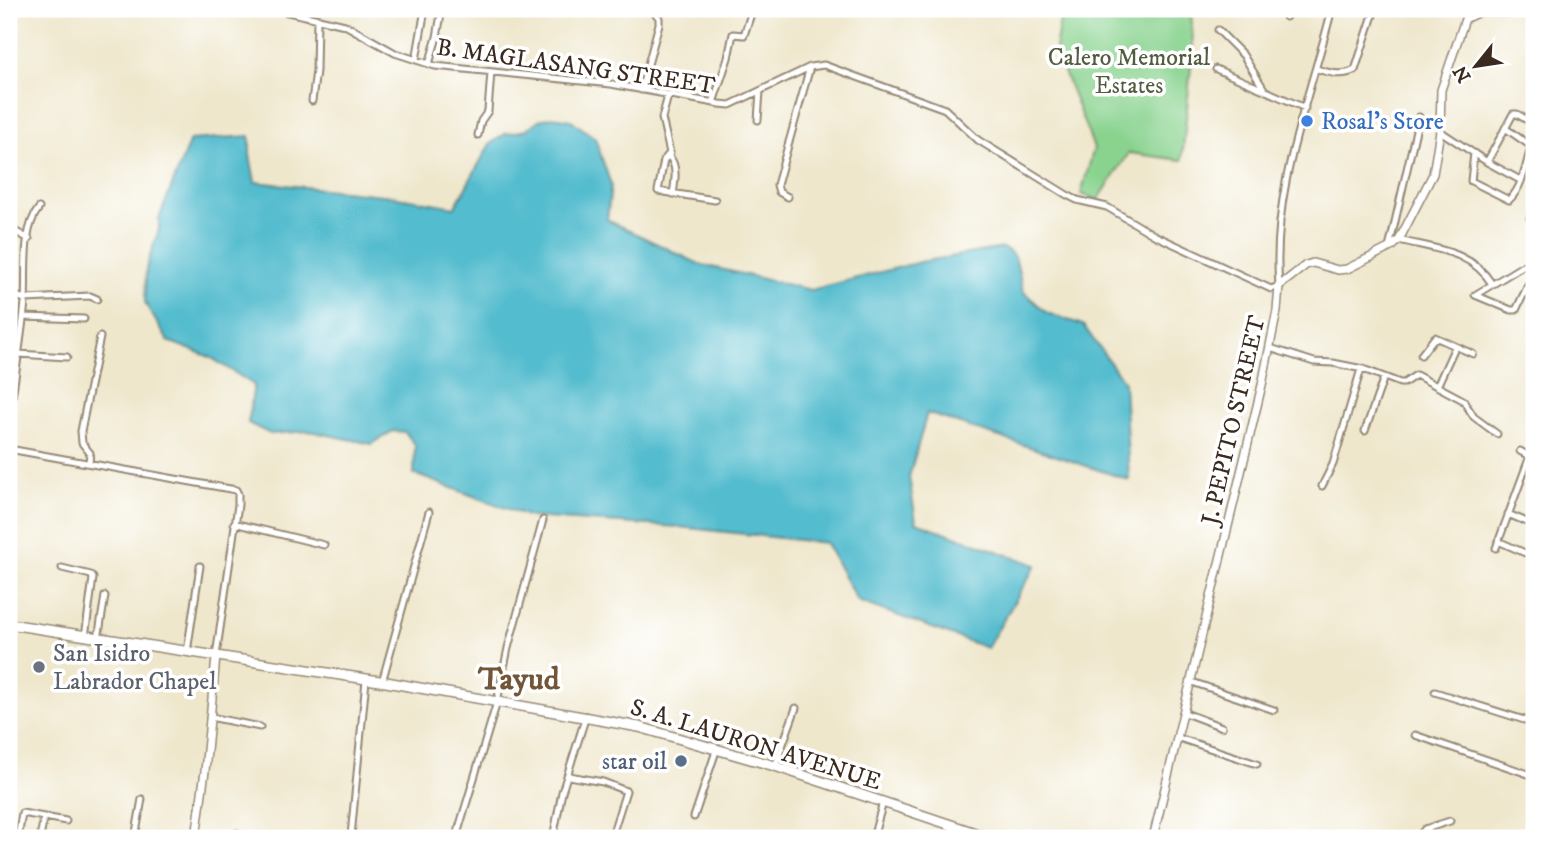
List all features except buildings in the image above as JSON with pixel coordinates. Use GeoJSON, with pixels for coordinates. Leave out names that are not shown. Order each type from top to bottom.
{"type":"FeatureCollection","features":[{"type":"Feature","properties":{"kind":"highway","name":"S. A. LAURON AVENUE"},"geometry":{"type":"LineString","coordinates":[[9,624],[382,682],[639,727],[775,766],[990,838]]}},
{"type":"Feature","properties":{"kind":"street","name":"B. MAGLASANG STREET"},"geometry":{"type":"LineString","coordinates":[[275,9],[345,25],[395,53],[429,64],[611,84],[730,105],[810,67]]}},
{"type":"Feature","properties":{"kind":"street"},"geometry":{"type":"LineString","coordinates":[[429,64],[442,9]]}},
{"type":"Feature","properties":{"kind":"street"},"geometry":{"type":"LineString","coordinates":[[641,90],[659,24],[659,18],[652,9]]}},
{"type":"Feature","properties":{"kind":"street"},"geometry":{"type":"LineString","coordinates":[[713,103],[733,34],[744,35],[746,32],[751,14],[749,9]]}},
{"type":"Feature","properties":{"kind":"street"},"geometry":{"type":"LineString","coordinates":[[1286,18],[1288,9]]}},
{"type":"Feature","properties":{"kind":"street","name":"J. PEPITO STREET"},"geometry":{"type":"LineString","coordinates":[[1153,838],[1270,348],[1279,286],[1278,228],[1289,168],[1332,9]]}},
{"type":"Feature","properties":{"kind":"street"},"geometry":{"type":"LineString","coordinates":[[1317,69],[1333,74],[1349,74],[1355,70],[1375,9]]}},
{"type":"Feature","properties":{"kind":"street"},"geometry":{"type":"LineString","coordinates":[[788,197],[779,192],[776,185],[810,67],[824,65],[945,109],[978,140],[1067,195],[1107,207],[1154,235],[1267,288],[1279,286],[1306,265],[1347,269],[1390,248],[1399,240],[1433,174],[1440,131],[1441,90],[1465,19],[1479,11],[1508,13],[1517,9]]}},
{"type":"Feature","properties":{"kind":"street"},"geometry":{"type":"LineString","coordinates":[[415,60],[424,15]]}},
{"type":"Feature","properties":{"kind":"street"},"geometry":{"type":"LineString","coordinates":[[312,101],[316,71],[317,19]]}},
{"type":"Feature","properties":{"kind":"street"},"geometry":{"type":"LineString","coordinates":[[1218,30],[1243,55],[1264,89]]}},
{"type":"Feature","properties":{"kind":"street"},"geometry":{"type":"LineString","coordinates":[[1216,69],[1305,108]]}},
{"type":"Feature","properties":{"kind":"street"},"geometry":{"type":"LineString","coordinates":[[478,135],[481,121],[488,111],[491,72]]}},
{"type":"Feature","properties":{"kind":"street"},"geometry":{"type":"LineString","coordinates":[[758,120],[760,91]]}},
{"type":"Feature","properties":{"kind":"street"},"geometry":{"type":"LineString","coordinates":[[668,96],[662,118],[675,173],[673,194]]}},
{"type":"Feature","properties":{"kind":"street"},"geometry":{"type":"LineString","coordinates":[[1487,162],[1515,113],[1534,124]]}},
{"type":"Feature","properties":{"kind":"street"},"geometry":{"type":"LineString","coordinates":[[1390,248],[1419,117]]}},
{"type":"Feature","properties":{"kind":"street"},"geometry":{"type":"LineString","coordinates":[[1505,128],[1531,146]]}},
{"type":"Feature","properties":{"kind":"street"},"geometry":{"type":"LineString","coordinates":[[1440,131],[1520,180]]}},
{"type":"Feature","properties":{"kind":"street"},"geometry":{"type":"LineString","coordinates":[[1474,153],[1470,178],[1473,184],[1509,200],[1520,180],[1534,136]]}},
{"type":"Feature","properties":{"kind":"street"},"geometry":{"type":"LineString","coordinates":[[669,156],[664,160],[658,191],[715,200]]}},
{"type":"Feature","properties":{"kind":"street"},"geometry":{"type":"LineString","coordinates":[[1534,207],[1530,218],[1534,220]]}},
{"type":"Feature","properties":{"kind":"street"},"geometry":{"type":"LineString","coordinates":[[9,420],[25,299],[24,279],[31,221],[39,208]]}},
{"type":"Feature","properties":{"kind":"street"},"geometry":{"type":"LineString","coordinates":[[9,228],[29,239]]}},
{"type":"Feature","properties":{"kind":"street"},"geometry":{"type":"LineString","coordinates":[[1399,240],[1460,255],[1476,264],[1492,284]]}},
{"type":"Feature","properties":{"kind":"street"},"geometry":{"type":"LineString","coordinates":[[1534,259],[1475,293],[1476,296],[1516,310],[1534,273]]}},
{"type":"Feature","properties":{"kind":"street"},"geometry":{"type":"LineString","coordinates":[[9,293],[25,299],[90,296],[97,299]]}},
{"type":"Feature","properties":{"kind":"street"},"geometry":{"type":"LineString","coordinates":[[23,317],[83,319]]}},
{"type":"Feature","properties":{"kind":"street"},"geometry":{"type":"LineString","coordinates":[[89,463],[90,453],[82,443],[81,431],[100,337]]}},
{"type":"Feature","properties":{"kind":"street"},"geometry":{"type":"LineString","coordinates":[[1421,355],[1435,337],[1474,354]]}},
{"type":"Feature","properties":{"kind":"street"},"geometry":{"type":"LineString","coordinates":[[1438,384],[1455,347]]}},
{"type":"Feature","properties":{"kind":"street"},"geometry":{"type":"LineString","coordinates":[[1270,348],[1314,362],[1361,369],[1404,383],[1416,374],[1463,400],[1474,417],[1497,434]]}},
{"type":"Feature","properties":{"kind":"street"},"geometry":{"type":"LineString","coordinates":[[18,354],[67,357]]}},
{"type":"Feature","properties":{"kind":"street"},"geometry":{"type":"LineString","coordinates":[[1322,486],[1333,464],[1361,369]]}},
{"type":"Feature","properties":{"kind":"street"},"geometry":{"type":"LineString","coordinates":[[1365,431],[1384,377]]}},
{"type":"Feature","properties":{"kind":"street"},"geometry":{"type":"LineString","coordinates":[[9,449],[232,488],[238,494],[196,838]]}},
{"type":"Feature","properties":{"kind":"street"},"geometry":{"type":"LineString","coordinates":[[1496,548],[1532,458],[1520,451]]}},
{"type":"Feature","properties":{"kind":"street"},"geometry":{"type":"LineString","coordinates":[[382,682],[429,512]]}},
{"type":"Feature","properties":{"kind":"street"},"geometry":{"type":"LineString","coordinates":[[1508,514],[1534,523]]}},
{"type":"Feature","properties":{"kind":"street"},"geometry":{"type":"LineString","coordinates":[[456,838],[497,702],[508,648],[542,520]]}},
{"type":"Feature","properties":{"kind":"street"},"geometry":{"type":"LineString","coordinates":[[234,523],[324,545]]}},
{"type":"Feature","properties":{"kind":"street"},"geometry":{"type":"LineString","coordinates":[[1498,541],[1525,553]]}},
{"type":"Feature","properties":{"kind":"street"},"geometry":{"type":"LineString","coordinates":[[187,652],[200,566]]}},
{"type":"Feature","properties":{"kind":"street"},"geometry":{"type":"LineString","coordinates":[[62,568],[91,575],[93,578],[85,637]]}},
{"type":"Feature","properties":{"kind":"street"},"geometry":{"type":"LineString","coordinates":[[98,639],[105,596]]}},
{"type":"Feature","properties":{"kind":"street"},"geometry":{"type":"LineString","coordinates":[[351,836],[366,680]]}},
{"type":"Feature","properties":{"kind":"street"},"geometry":{"type":"LineString","coordinates":[[1192,682],[1274,710]]}},
{"type":"Feature","properties":{"kind":"street"},"geometry":{"type":"LineString","coordinates":[[1435,692],[1534,723]]}},
{"type":"Feature","properties":{"kind":"street"},"geometry":{"type":"LineString","coordinates":[[775,766],[796,708]]}},
{"type":"Feature","properties":{"kind":"street"},"geometry":{"type":"LineString","coordinates":[[1185,713],[1222,727]]}},
{"type":"Feature","properties":{"kind":"street"},"geometry":{"type":"LineString","coordinates":[[553,838],[562,792],[586,716]]}},
{"type":"Feature","properties":{"kind":"street"},"geometry":{"type":"LineString","coordinates":[[210,717],[260,727]]}},
{"type":"Feature","properties":{"kind":"street"},"geometry":{"type":"LineString","coordinates":[[1415,735],[1534,776]]}},
{"type":"Feature","properties":{"kind":"street"},"geometry":{"type":"LineString","coordinates":[[1179,738],[1257,764]]}},
{"type":"Feature","properties":{"kind":"street"},"geometry":{"type":"LineString","coordinates":[[694,817],[717,748]]}},
{"type":"Feature","properties":{"kind":"street"},"geometry":{"type":"LineString","coordinates":[[569,776],[603,782],[626,791],[613,832],[614,838]]}},
{"type":"Feature","properties":{"kind":"street"},"geometry":{"type":"LineString","coordinates":[[135,838],[142,799]]}},
{"type":"Feature","properties":{"kind":"street"},"geometry":{"type":"LineString","coordinates":[[873,838],[883,802]]}},
{"type":"Feature","properties":{"kind":"street"},"geometry":{"type":"LineString","coordinates":[[18,838],[20,814],[66,821]]}},
{"type":"Feature","properties":{"kind":"street"},"geometry":{"type":"LineString","coordinates":[[40,838],[44,817]]}},
{"type":"Feature","properties":{"kind":"street"},"geometry":{"type":"LineString","coordinates":[[1417,838],[1425,829],[1450,821]]}},
{"type":"Feature","properties":{"kind":"green space","name":"Calero Memorial Estates"},"geometry":{"type":"Polygon","coordinates":[[[1062,9],[1191,9],[1193,45],[1182,160],[1129,153],[1098,200],[1081,194],[1094,148],[1055,49],[1062,9]]]}},
{"type":"Feature","properties":{"kind":"water"},"geometry":{"type":"Polygon","coordinates":[[[553,117],[571,120],[595,138],[611,185],[607,220],[699,264],[811,290],[920,262],[1002,248],[1009,251],[1016,260],[1023,291],[1047,313],[1083,325],[1124,382],[1129,480],[927,413],[909,477],[916,522],[1036,565],[987,648],[857,601],[826,543],[679,527],[530,517],[414,474],[415,445],[405,432],[393,431],[372,444],[309,431],[270,434],[248,423],[254,385],[210,357],[168,341],[145,303],[146,269],[159,229],[159,219],[190,140],[250,136],[255,182],[392,196],[455,207],[490,144],[505,134],[526,130],[539,120],[553,117]]]}},
{"type":"Feature","properties":{"kind":"place","name":"Rosal's Store"},"geometry":{"type":"Point","coordinates":[1307,121]}},
{"type":"Feature","properties":{"kind":"place","name":"San Isidro Labrador Chapel"},"geometry":{"type":"Point","coordinates":[39,667]}},
{"type":"Feature","properties":{"kind":"place","name":"star oil"},"geometry":{"type":"Point","coordinates":[681,761]}},
{"type":"Feature","properties":{"kind":"district","name":"Tayud"},"geometry":{"type":"Point","coordinates":[519,678]}}]}
